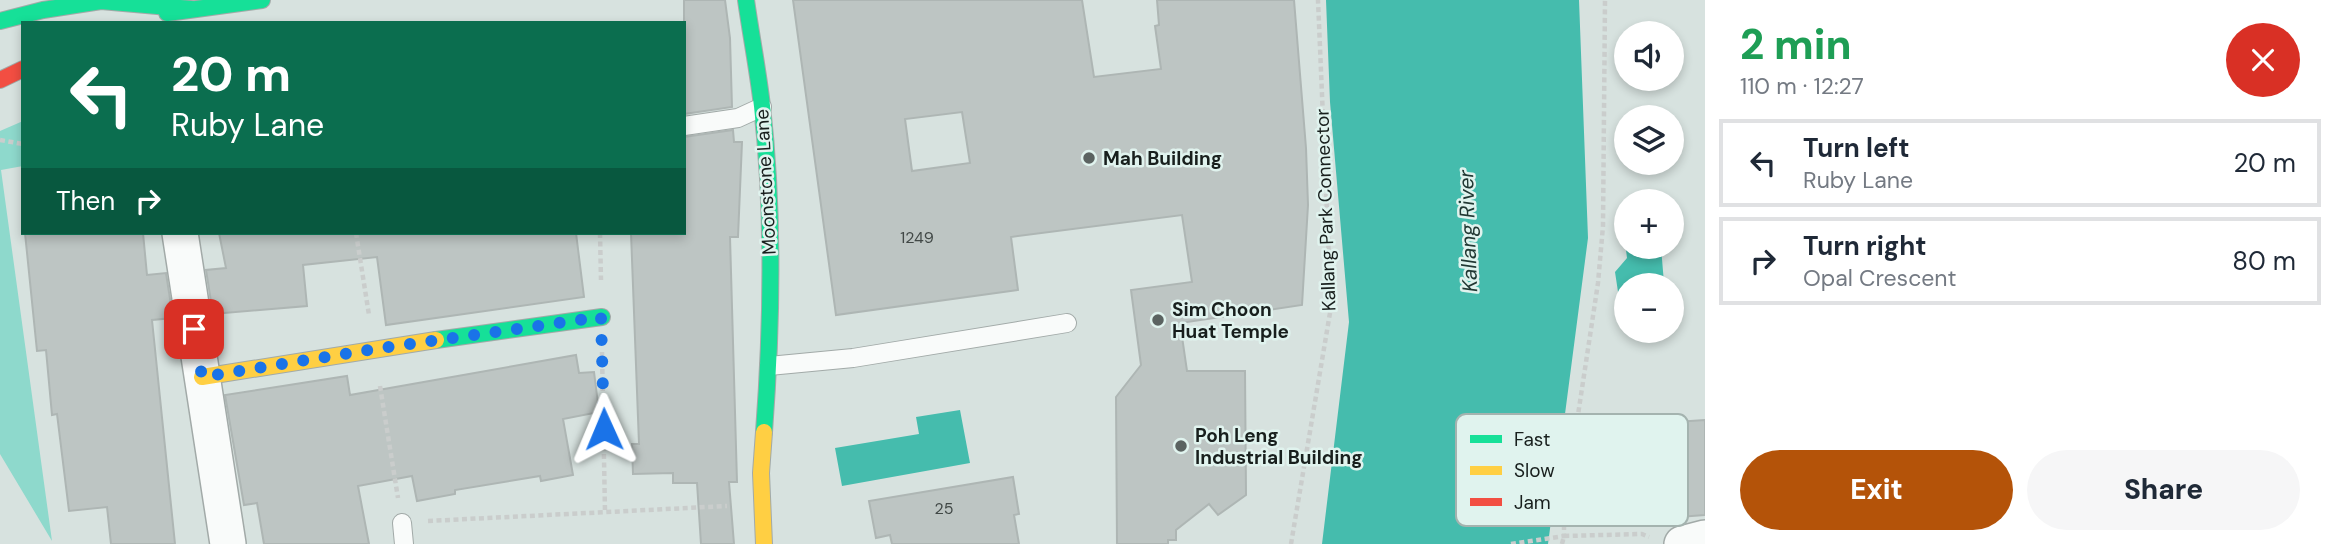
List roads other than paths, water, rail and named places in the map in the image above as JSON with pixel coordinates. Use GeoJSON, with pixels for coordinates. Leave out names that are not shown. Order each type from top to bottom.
{"type":"FeatureCollection","features":[{"type":"Feature","properties":{"kind":"street"},"geometry":{"type":"LineString","coordinates":[[145,20],[191,9],[262,0]]}},
{"type":"Feature","properties":{"kind":"street","name":"Moonstone Lane"},"geometry":{"type":"LineString","coordinates":[[747,0],[762,107],[769,216],[769,366],[761,473],[764,544]]}},
{"type":"Feature","properties":{"kind":"street"},"geometry":{"type":"LineString","coordinates":[[0,21],[43,10],[101,2],[191,9]]}},
{"type":"Feature","properties":{"kind":"street"},"geometry":{"type":"LineString","coordinates":[[0,80],[21,70]]}},
{"type":"Feature","properties":{"kind":"street"},"geometry":{"type":"LineString","coordinates":[[180,235],[228,544]]}},
{"type":"Feature","properties":{"kind":"street"},"geometry":{"type":"LineString","coordinates":[[202,377],[601,317]]}},
{"type":"Feature","properties":{"kind":"street"},"geometry":{"type":"LineString","coordinates":[[1669,542],[1705,538]]}},
{"type":"Feature","properties":{"kind":"lane"},"geometry":{"type":"LineString","coordinates":[[686,126],[738,118],[762,107]]}},
{"type":"Feature","properties":{"kind":"lane"},"geometry":{"type":"LineString","coordinates":[[769,366],[853,358],[1067,323]]}},
{"type":"Feature","properties":{"kind":"lane"},"geometry":{"type":"LineString","coordinates":[[402,523],[404,544]]}},
{"type":"Feature","properties":{"kind":"water","name":"Kallang River"},"geometry":{"type":"Polygon","coordinates":[[[1326,0],[1579,0],[1588,238],[1565,414],[1456,414],[1456,526],[1550,526],[1548,544],[1322,544],[1349,322],[1330,102],[1326,0]]]}},
{"type":"Feature","properties":{"kind":"water"},"geometry":{"type":"Polygon","coordinates":[[[1626,259],[1662,259],[1663,273],[1615,272],[1626,259]]]}},
{"type":"Feature","properties":{"kind":"water"},"geometry":{"type":"Polygon","coordinates":[[[960,410],[970,463],[842,486],[835,448],[919,434],[916,417],[960,410]]]}},
{"type":"Feature","properties":{"kind":"place","name":"Mah Building"},"geometry":{"type":"Point","coordinates":[1089,158]}},
{"type":"Feature","properties":{"kind":"place","name":"Sim Choon Huat Temple"},"geometry":{"type":"Point","coordinates":[1158,320]}},
{"type":"Feature","properties":{"kind":"place","name":"Poh Leng Industrial Building"},"geometry":{"type":"Point","coordinates":[1181,446]}}]}
